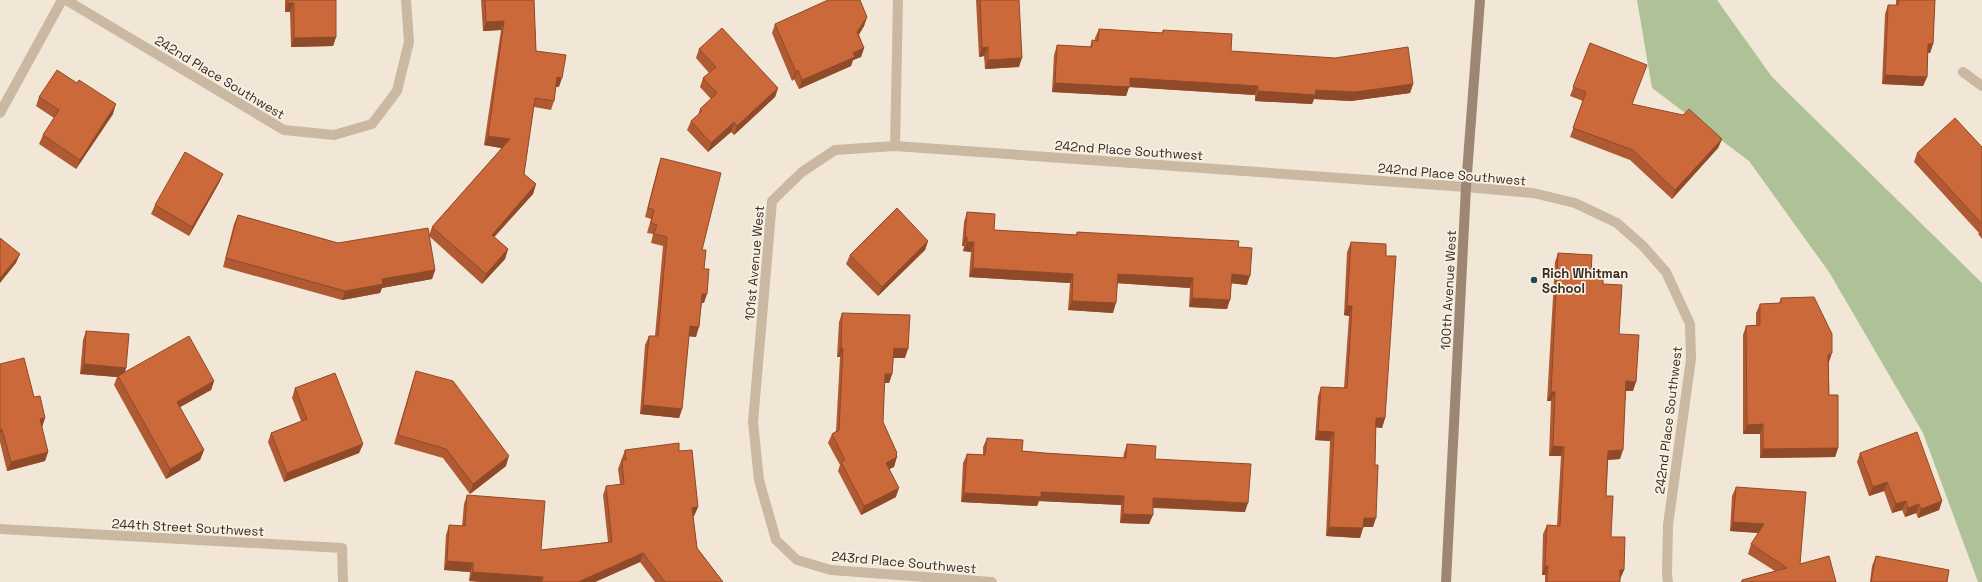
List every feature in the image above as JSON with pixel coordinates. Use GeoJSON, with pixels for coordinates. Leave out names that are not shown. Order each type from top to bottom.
{"type":"FeatureCollection","features":[{"type":"Feature","properties":{"kind":"main road","name":"100th Avenue West"},"geometry":{"type":"LineString","coordinates":[[1446,582],[1466,187],[1480,0]]}},
{"type":"Feature","properties":{"kind":"street"},"geometry":{"type":"LineString","coordinates":[[0,113],[62,0]]}},
{"type":"Feature","properties":{"kind":"street","name":"242nd Place Southwest"},"geometry":{"type":"LineString","coordinates":[[66,0],[284,130],[334,134],[372,124],[397,90],[409,42],[406,0]]}},
{"type":"Feature","properties":{"kind":"street"},"geometry":{"type":"LineString","coordinates":[[895,146],[898,0]]}},
{"type":"Feature","properties":{"kind":"street"},"geometry":{"type":"LineString","coordinates":[[1963,72],[1982,86]]}},
{"type":"Feature","properties":{"kind":"street","name":"242nd Place Southwest"},"geometry":{"type":"LineString","coordinates":[[895,146],[1533,193],[1575,203],[1617,223],[1643,246],[1666,272],[1690,324],[1691,359],[1668,525],[1668,582]]}},
{"type":"Feature","properties":{"kind":"street","name":"101st Avenue West"},"geometry":{"type":"LineString","coordinates":[[776,540],[759,480],[752,422],[772,201],[802,172],[835,150],[895,146]]}},
{"type":"Feature","properties":{"kind":"street","name":"244th Street Southwest"},"geometry":{"type":"LineString","coordinates":[[0,529],[342,548],[343,582]]}},
{"type":"Feature","properties":{"kind":"street","name":"243rd Place Southwest"},"geometry":{"type":"LineString","coordinates":[[776,540],[797,560],[831,570],[992,582]]}},
{"type":"Feature","properties":{"kind":"green space"},"geometry":{"type":"Polygon","coordinates":[[[1637,0],[1717,0],[1772,77],[1982,283],[1982,582],[1978,582],[1923,433],[1829,272],[1749,161],[1652,88],[1637,0]]]}},
{"type":"Feature","properties":{"kind":"building"},"geometry":{"type":"Polygon","coordinates":[[[288,0],[336,0],[336,37],[294,38],[294,3],[288,3],[288,0]]]}},
{"type":"Feature","properties":{"kind":"building"},"geometry":{"type":"Polygon","coordinates":[[[485,0],[534,0],[536,51],[566,55],[562,78],[557,77],[554,101],[535,98],[524,174],[536,184],[492,235],[508,249],[486,274],[432,227],[510,139],[488,136],[504,21],[486,22],[485,0]]]}},
{"type":"Feature","properties":{"kind":"building"},"geometry":{"type":"Polygon","coordinates":[[[828,0],[860,0],[867,17],[857,32],[864,48],[853,53],[855,57],[802,80],[798,70],[796,72],[775,24],[828,0]]]}},
{"type":"Feature","properties":{"kind":"building"},"geometry":{"type":"Polygon","coordinates":[[[980,0],[1019,0],[1022,58],[988,60],[988,47],[982,48],[980,0]]]}},
{"type":"Feature","properties":{"kind":"building"},"geometry":{"type":"Polygon","coordinates":[[[1899,0],[1935,0],[1933,44],[1928,44],[1927,77],[1885,75],[1888,5],[1898,5],[1899,0]]]}},
{"type":"Feature","properties":{"kind":"building"},"geometry":{"type":"Polygon","coordinates":[[[722,28],[778,88],[737,126],[734,122],[711,143],[691,121],[702,111],[700,109],[717,93],[703,78],[716,67],[699,49],[722,28]]]}},
{"type":"Feature","properties":{"kind":"building"},"geometry":{"type":"Polygon","coordinates":[[[1099,29],[1163,33],[1163,30],[1232,34],[1231,51],[1335,58],[1408,47],[1413,84],[1355,92],[1316,90],[1315,95],[1258,91],[1258,86],[1130,78],[1130,87],[1055,83],[1057,45],[1092,47],[1092,40],[1098,41],[1099,29]]]}},
{"type":"Feature","properties":{"kind":"building"},"geometry":{"type":"Polygon","coordinates":[[[1590,43],[1647,65],[1632,104],[1683,115],[1689,109],[1722,139],[1675,190],[1633,150],[1573,128],[1586,92],[1573,87],[1590,43]]]}},
{"type":"Feature","properties":{"kind":"building"},"geometry":{"type":"Polygon","coordinates":[[[57,70],[77,83],[79,80],[116,104],[80,160],[43,135],[59,110],[39,97],[57,70]]]}},
{"type":"Feature","properties":{"kind":"building"},"geometry":{"type":"Polygon","coordinates":[[[1955,118],[1982,147],[1982,224],[1917,153],[1955,118]]]}},
{"type":"Feature","properties":{"kind":"building"},"geometry":{"type":"Polygon","coordinates":[[[185,152],[223,174],[192,227],[155,205],[185,152]]]}},
{"type":"Feature","properties":{"kind":"building"},"geometry":{"type":"Polygon","coordinates":[[[661,158],[721,173],[702,250],[706,250],[704,269],[709,269],[707,294],[702,294],[699,327],[690,326],[682,409],[643,405],[649,336],[658,336],[667,237],[654,234],[657,225],[651,223],[654,210],[648,208],[661,158]]]}},
{"type":"Feature","properties":{"kind":"building"},"geometry":{"type":"Polygon","coordinates":[[[897,208],[928,241],[882,287],[850,255],[897,208]]]}},
{"type":"Feature","properties":{"kind":"building"},"geometry":{"type":"Polygon","coordinates":[[[967,212],[995,214],[994,230],[1077,235],[1077,232],[1239,241],[1238,247],[1252,248],[1250,276],[1232,274],[1230,300],[1192,298],[1193,278],[1118,274],[1116,303],[1072,301],[1073,274],[973,268],[974,242],[967,242],[967,237],[965,237],[967,212]]]}},
{"type":"Feature","properties":{"kind":"building"},"geometry":{"type":"Polygon","coordinates":[[[238,215],[338,243],[428,228],[435,270],[382,279],[383,284],[345,291],[226,258],[238,215]]]}},
{"type":"Feature","properties":{"kind":"building"},"geometry":{"type":"Polygon","coordinates":[[[0,238],[20,254],[0,278],[0,238]]]}},
{"type":"Feature","properties":{"kind":"building"},"geometry":{"type":"Polygon","coordinates":[[[1351,242],[1386,244],[1386,256],[1396,256],[1385,418],[1376,418],[1375,465],[1378,465],[1376,518],[1364,518],[1363,528],[1329,527],[1334,432],[1318,431],[1321,387],[1347,388],[1352,306],[1347,306],[1351,242]]]}},
{"type":"Feature","properties":{"kind":"building"},"geometry":{"type":"Polygon","coordinates":[[[1558,253],[1592,255],[1591,274],[1603,274],[1603,284],[1622,285],[1619,334],[1639,335],[1636,382],[1626,381],[1623,450],[1608,451],[1606,496],[1613,496],[1611,537],[1625,537],[1624,570],[1620,570],[1620,582],[1547,582],[1548,566],[1545,566],[1547,525],[1560,526],[1564,447],[1553,446],[1555,392],[1551,392],[1558,253]]]}},
{"type":"Feature","properties":{"kind":"building"},"geometry":{"type":"Polygon","coordinates":[[[1814,297],[1832,334],[1832,353],[1828,355],[1829,395],[1838,395],[1838,448],[1763,449],[1763,424],[1747,425],[1746,326],[1760,325],[1760,304],[1781,303],[1781,298],[1814,297]]]}},
{"type":"Feature","properties":{"kind":"building"},"geometry":{"type":"Polygon","coordinates":[[[842,313],[910,315],[908,349],[894,348],[892,374],[885,374],[883,422],[897,453],[897,457],[886,463],[899,488],[864,506],[841,462],[845,460],[832,434],[839,430],[843,348],[841,348],[842,313]]]}},
{"type":"Feature","properties":{"kind":"building"},"geometry":{"type":"Polygon","coordinates":[[[86,331],[129,334],[126,368],[84,364],[86,331]]]}},
{"type":"Feature","properties":{"kind":"building"},"geometry":{"type":"Polygon","coordinates":[[[189,336],[214,381],[177,402],[204,450],[170,469],[118,376],[189,336]]]}},
{"type":"Feature","properties":{"kind":"building"},"geometry":{"type":"Polygon","coordinates":[[[24,358],[34,397],[40,396],[45,418],[40,419],[48,452],[11,462],[2,429],[0,430],[0,364],[24,358]]]}},
{"type":"Feature","properties":{"kind":"building"},"geometry":{"type":"Polygon","coordinates":[[[416,371],[453,381],[509,456],[473,484],[446,449],[398,435],[416,371]]]}},
{"type":"Feature","properties":{"kind":"building"},"geometry":{"type":"Polygon","coordinates":[[[335,373],[363,444],[287,473],[271,433],[307,419],[295,388],[335,373]]]}},
{"type":"Feature","properties":{"kind":"building"},"geometry":{"type":"Polygon","coordinates":[[[1917,432],[1942,501],[1921,509],[1919,504],[1908,508],[1906,501],[1896,504],[1887,482],[1873,487],[1860,453],[1917,432]]]}},
{"type":"Feature","properties":{"kind":"building"},"geometry":{"type":"Polygon","coordinates":[[[987,438],[1023,440],[1022,451],[1126,458],[1127,444],[1156,446],[1155,459],[1251,464],[1248,503],[1153,498],[1153,515],[1123,514],[1124,496],[1041,492],[1041,497],[964,493],[967,454],[985,455],[987,438]]]}},
{"type":"Feature","properties":{"kind":"building"},"geometry":{"type":"Polygon","coordinates":[[[679,443],[679,451],[692,450],[698,507],[692,508],[697,548],[723,582],[665,582],[643,553],[578,582],[542,582],[543,577],[473,572],[473,563],[447,561],[449,525],[465,526],[467,495],[545,501],[541,550],[612,542],[606,486],[624,484],[622,460],[626,460],[625,450],[679,443]]]}},
{"type":"Feature","properties":{"kind":"building"},"geometry":{"type":"Polygon","coordinates":[[[1736,487],[1806,492],[1800,564],[1829,556],[1836,582],[1742,582],[1742,580],[1787,568],[1751,544],[1764,524],[1733,522],[1736,487]]]}},
{"type":"Feature","properties":{"kind":"building"},"geometry":{"type":"Polygon","coordinates":[[[1876,556],[1949,570],[1947,582],[1871,582],[1876,556]]]}},
{"type":"Feature","properties":{"kind":"place","name":"Rich Whitman School"},"geometry":{"type":"Point","coordinates":[1534,280]}}]}
